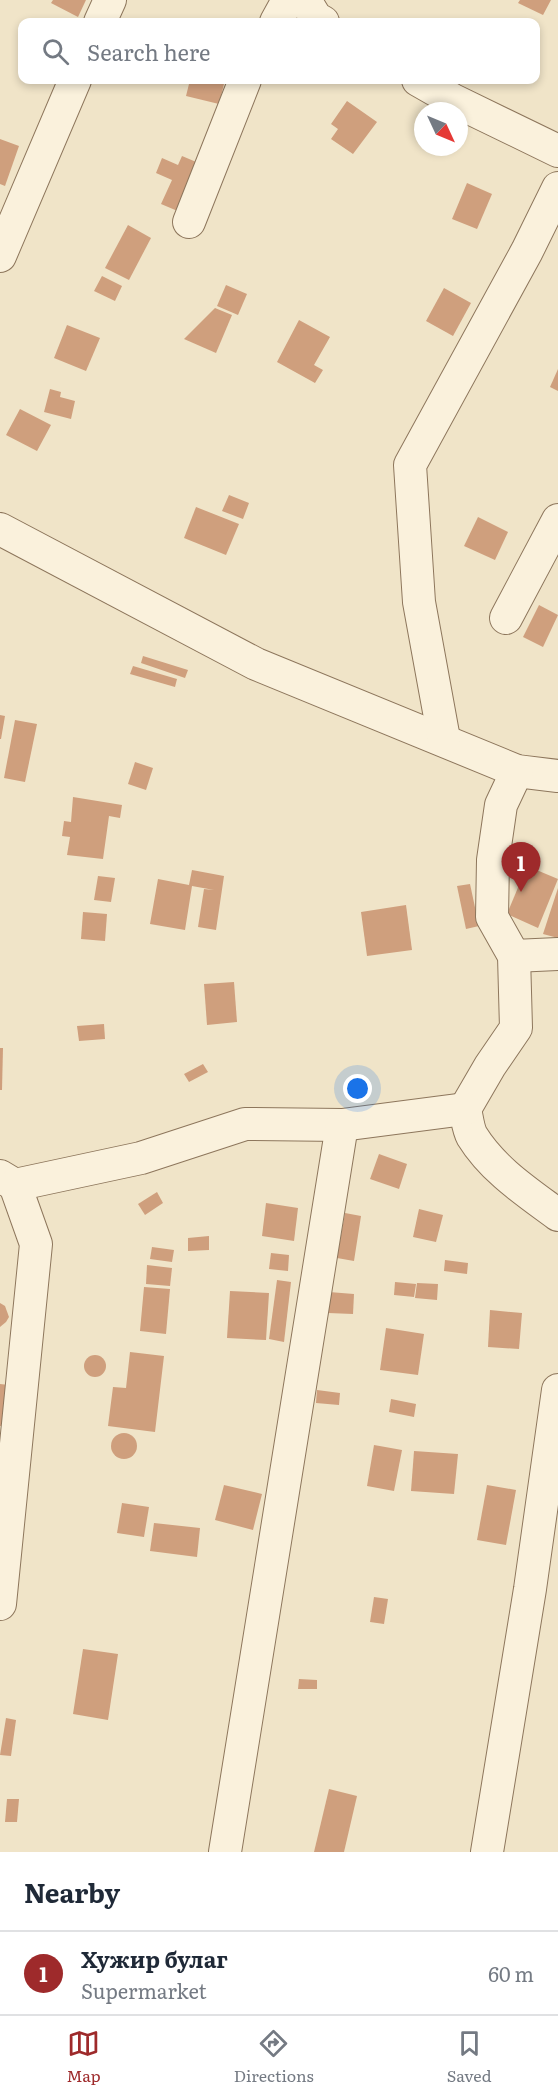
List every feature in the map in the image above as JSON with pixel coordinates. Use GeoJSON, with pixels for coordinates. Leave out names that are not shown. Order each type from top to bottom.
{"type":"FeatureCollection","features":[{"type":"Feature","properties":{"kind":"street"},"geometry":{"type":"LineString","coordinates":[[102,18],[110,0]]}},
{"type":"Feature","properties":{"kind":"street"},"geometry":{"type":"LineString","coordinates":[[278,18],[288,0]]}},
{"type":"Feature","properties":{"kind":"street"},"geometry":{"type":"LineString","coordinates":[[305,0],[316,18]]}},
{"type":"Feature","properties":{"kind":"street"},"geometry":{"type":"LineString","coordinates":[[0,256],[73,84]]}},
{"type":"Feature","properties":{"kind":"street"},"geometry":{"type":"LineString","coordinates":[[189,222],[243,84]]}},
{"type":"Feature","properties":{"kind":"street"},"geometry":{"type":"LineString","coordinates":[[425,84],[558,151]]}},
{"type":"Feature","properties":{"kind":"street"},"geometry":{"type":"LineString","coordinates":[[444,739],[419,602],[410,465],[527,251],[558,188]]}},
{"type":"Feature","properties":{"kind":"street"},"geometry":{"type":"LineString","coordinates":[[506,618],[558,520]]}},
{"type":"Feature","properties":{"kind":"street"},"geometry":{"type":"LineString","coordinates":[[0,530],[256,664],[444,739],[517,771],[558,776]]}},
{"type":"Feature","properties":{"kind":"street"},"geometry":{"type":"LineString","coordinates":[[517,771],[501,805],[493,860],[492,917],[514,956],[516,1028],[465,1109],[471,1134],[493,1161],[515,1184],[558,1215]]}},
{"type":"Feature","properties":{"kind":"street"},"geometry":{"type":"LineString","coordinates":[[514,956],[558,954]]}},
{"type":"Feature","properties":{"kind":"street"},"geometry":{"type":"LineString","coordinates":[[0,1604],[36,1244],[7,1181],[141,1158],[245,1124],[342,1125],[465,1109]]}},
{"type":"Feature","properties":{"kind":"street"},"geometry":{"type":"LineString","coordinates":[[225,1852],[342,1125]]}},
{"type":"Feature","properties":{"kind":"street"},"geometry":{"type":"LineString","coordinates":[[487,1852],[530,1589],[558,1390]]}},
{"type":"Feature","properties":{"kind":"building"},"geometry":{"type":"Polygon","coordinates":[[[53,0],[86,0],[78,17],[51,3],[53,0]]]}},
{"type":"Feature","properties":{"kind":"building"},"geometry":{"type":"Polygon","coordinates":[[[520,0],[551,0],[543,15],[518,3],[520,0]]]}},
{"type":"Feature","properties":{"kind":"building"},"geometry":{"type":"Polygon","coordinates":[[[189,84],[224,84],[219,104],[186,96],[189,84]]]}},
{"type":"Feature","properties":{"kind":"building"},"geometry":{"type":"Polygon","coordinates":[[[347,101],[377,122],[353,154],[331,139],[338,129],[331,124],[347,101]]]}},
{"type":"Feature","properties":{"kind":"building"},"geometry":{"type":"Polygon","coordinates":[[[0,139],[19,146],[5,186],[0,184],[0,139]]]}},
{"type":"Feature","properties":{"kind":"building"},"geometry":{"type":"Polygon","coordinates":[[[182,156],[201,164],[180,212],[161,204],[172,180],[156,173],[162,158],[178,165],[182,156]]]}},
{"type":"Feature","properties":{"kind":"building"},"geometry":{"type":"Polygon","coordinates":[[[467,183],[492,194],[477,229],[452,219],[467,183]]]}},
{"type":"Feature","properties":{"kind":"building"},"geometry":{"type":"Polygon","coordinates":[[[128,225],[151,238],[129,280],[105,268],[128,225]]]}},
{"type":"Feature","properties":{"kind":"building"},"geometry":{"type":"Polygon","coordinates":[[[102,276],[122,286],[115,301],[94,291],[102,276]]]}},
{"type":"Feature","properties":{"kind":"building"},"geometry":{"type":"Polygon","coordinates":[[[226,285],[247,294],[238,315],[217,306],[226,285]]]}},
{"type":"Feature","properties":{"kind":"building"},"geometry":{"type":"Polygon","coordinates":[[[444,288],[471,303],[453,336],[426,321],[444,288]]]}},
{"type":"Feature","properties":{"kind":"building"},"geometry":{"type":"Polygon","coordinates":[[[215,308],[232,315],[216,353],[184,339],[215,308]]]}},
{"type":"Feature","properties":{"kind":"building"},"geometry":{"type":"Polygon","coordinates":[[[299,320],[330,337],[314,365],[323,370],[315,383],[277,362],[299,320]]]}},
{"type":"Feature","properties":{"kind":"building"},"geometry":{"type":"Polygon","coordinates":[[[67,325],[100,338],[86,371],[54,358],[67,325]]]}},
{"type":"Feature","properties":{"kind":"building"},"geometry":{"type":"Polygon","coordinates":[[[558,369],[558,391],[550,387],[558,369]]]}},
{"type":"Feature","properties":{"kind":"building"},"geometry":{"type":"Polygon","coordinates":[[[50,389],[61,392],[60,397],[75,401],[71,419],[44,412],[50,389]]]}},
{"type":"Feature","properties":{"kind":"building"},"geometry":{"type":"Polygon","coordinates":[[[20,409],[51,425],[37,451],[6,435],[20,409]]]}},
{"type":"Feature","properties":{"kind":"building"},"geometry":{"type":"Polygon","coordinates":[[[229,495],[249,503],[243,519],[222,511],[229,495]]]}},
{"type":"Feature","properties":{"kind":"building"},"geometry":{"type":"Polygon","coordinates":[[[196,507],[239,524],[226,555],[184,538],[196,507]]]}},
{"type":"Feature","properties":{"kind":"building"},"geometry":{"type":"Polygon","coordinates":[[[478,517],[508,532],[495,560],[464,546],[478,517]]]}},
{"type":"Feature","properties":{"kind":"building"},"geometry":{"type":"Polygon","coordinates":[[[539,605],[558,615],[543,647],[523,637],[539,605]]]}},
{"type":"Feature","properties":{"kind":"building"},"geometry":{"type":"Polygon","coordinates":[[[143,656],[188,670],[185,678],[141,663],[143,656]]]}},
{"type":"Feature","properties":{"kind":"building"},"geometry":{"type":"Polygon","coordinates":[[[133,666],[177,679],[175,687],[130,674],[133,666]]]}},
{"type":"Feature","properties":{"kind":"building"},"geometry":{"type":"Polygon","coordinates":[[[0,715],[5,716],[1,739],[0,739],[0,715]]]}},
{"type":"Feature","properties":{"kind":"building"},"geometry":{"type":"Polygon","coordinates":[[[15,720],[37,724],[25,782],[4,778],[15,720]]]}},
{"type":"Feature","properties":{"kind":"building"},"geometry":{"type":"Polygon","coordinates":[[[135,762],[153,768],[146,790],[128,784],[135,762]]]}},
{"type":"Feature","properties":{"kind":"building"},"geometry":{"type":"Polygon","coordinates":[[[73,797],[122,805],[120,818],[109,816],[103,859],[67,855],[70,837],[62,836],[64,821],[71,822],[73,797]]]}},
{"type":"Feature","properties":{"kind":"building"},"geometry":{"type":"Polygon","coordinates":[[[527,866],[558,879],[538,928],[507,914],[527,866]]]}},
{"type":"Feature","properties":{"kind":"building"},"geometry":{"type":"Polygon","coordinates":[[[192,870],[224,876],[216,930],[198,927],[204,889],[214,890],[192,886],[185,930],[150,924],[158,879],[189,885],[192,870]]]}},
{"type":"Feature","properties":{"kind":"building"},"geometry":{"type":"Polygon","coordinates":[[[98,876],[115,878],[111,902],[94,900],[98,876]]]}},
{"type":"Feature","properties":{"kind":"building"},"geometry":{"type":"Polygon","coordinates":[[[470,884],[479,926],[466,929],[457,886],[470,884]]]}},
{"type":"Feature","properties":{"kind":"building"},"geometry":{"type":"Polygon","coordinates":[[[558,888],[558,938],[543,934],[558,888]]]}},
{"type":"Feature","properties":{"kind":"building"},"geometry":{"type":"Polygon","coordinates":[[[406,905],[412,950],[367,956],[361,912],[406,905]]]}},
{"type":"Feature","properties":{"kind":"building"},"geometry":{"type":"Polygon","coordinates":[[[83,912],[107,914],[105,941],[81,939],[83,912]]]}},
{"type":"Feature","properties":{"kind":"building"},"geometry":{"type":"Polygon","coordinates":[[[234,982],[237,1022],[207,1025],[204,984],[234,982]]]}},
{"type":"Feature","properties":{"kind":"building"},"geometry":{"type":"Polygon","coordinates":[[[104,1024],[105,1039],[79,1041],[77,1026],[104,1024]]]}},
{"type":"Feature","properties":{"kind":"building"},"geometry":{"type":"Polygon","coordinates":[[[0,1048],[3,1048],[2,1090],[0,1090],[0,1048]]]}},
{"type":"Feature","properties":{"kind":"building"},"geometry":{"type":"Polygon","coordinates":[[[203,1064],[208,1072],[189,1082],[184,1074],[203,1064]]]}},
{"type":"Feature","properties":{"kind":"building"},"geometry":{"type":"Polygon","coordinates":[[[379,1154],[407,1164],[399,1189],[370,1179],[379,1154]]]}},
{"type":"Feature","properties":{"kind":"building"},"geometry":{"type":"Polygon","coordinates":[[[157,1192],[163,1203],[145,1215],[138,1204],[157,1192]]]}},
{"type":"Feature","properties":{"kind":"building"},"geometry":{"type":"Polygon","coordinates":[[[266,1203],[298,1208],[294,1241],[262,1236],[266,1203]]]}},
{"type":"Feature","properties":{"kind":"building"},"geometry":{"type":"Polygon","coordinates":[[[419,1209],[443,1215],[436,1242],[413,1237],[419,1209]]]}},
{"type":"Feature","properties":{"kind":"building"},"geometry":{"type":"Polygon","coordinates":[[[345,1213],[361,1216],[354,1261],[337,1258],[345,1213]]]}},
{"type":"Feature","properties":{"kind":"building"},"geometry":{"type":"Polygon","coordinates":[[[209,1236],[209,1250],[188,1251],[188,1238],[209,1236]]]}},
{"type":"Feature","properties":{"kind":"building"},"geometry":{"type":"Polygon","coordinates":[[[152,1247],[174,1250],[172,1262],[150,1259],[152,1247]]]}},
{"type":"Feature","properties":{"kind":"building"},"geometry":{"type":"Polygon","coordinates":[[[271,1253],[289,1255],[288,1271],[269,1269],[271,1253]]]}},
{"type":"Feature","properties":{"kind":"building"},"geometry":{"type":"Polygon","coordinates":[[[445,1260],[468,1263],[467,1274],[444,1271],[445,1260]]]}},
{"type":"Feature","properties":{"kind":"building"},"geometry":{"type":"Polygon","coordinates":[[[147,1265],[172,1268],[170,1286],[146,1284],[147,1265]]]}},
{"type":"Feature","properties":{"kind":"building"},"geometry":{"type":"Polygon","coordinates":[[[277,1280],[291,1282],[284,1342],[269,1339],[277,1280]]]}},
{"type":"Feature","properties":{"kind":"building"},"geometry":{"type":"Polygon","coordinates":[[[395,1282],[416,1284],[414,1297],[394,1295],[395,1282]]]}},
{"type":"Feature","properties":{"kind":"building"},"geometry":{"type":"Polygon","coordinates":[[[417,1283],[438,1284],[437,1300],[415,1298],[417,1283]]]}},
{"type":"Feature","properties":{"kind":"building"},"geometry":{"type":"Polygon","coordinates":[[[144,1287],[170,1289],[166,1334],[140,1331],[144,1287]]]}},
{"type":"Feature","properties":{"kind":"building"},"geometry":{"type":"Polygon","coordinates":[[[230,1291],[269,1293],[266,1340],[227,1338],[230,1291]]]}},
{"type":"Feature","properties":{"kind":"building"},"geometry":{"type":"Polygon","coordinates":[[[329,1292],[354,1294],[353,1314],[328,1313],[329,1292]]]}},
{"type":"Feature","properties":{"kind":"building"},"geometry":{"type":"Polygon","coordinates":[[[0,1303],[5,1306],[9,1317],[0,1327],[0,1303]]]}},
{"type":"Feature","properties":{"kind":"building"},"geometry":{"type":"Polygon","coordinates":[[[490,1310],[522,1313],[519,1349],[488,1347],[490,1310]]]}},
{"type":"Feature","properties":{"kind":"building"},"geometry":{"type":"Polygon","coordinates":[[[386,1328],[424,1334],[418,1375],[380,1370],[386,1328]]]}},
{"type":"Feature","properties":{"kind":"building"},"geometry":{"type":"Polygon","coordinates":[[[130,1352],[164,1356],[155,1432],[108,1426],[113,1387],[126,1388],[130,1352]]]}},
{"type":"Feature","properties":{"kind":"building"},"geometry":{"type":"Polygon","coordinates":[[[95,1355],[103,1358],[106,1366],[103,1374],[95,1377],[87,1374],[84,1366],[87,1358],[95,1355]]]}},
{"type":"Feature","properties":{"kind":"building"},"geometry":{"type":"Polygon","coordinates":[[[0,1384],[9,1385],[3,1426],[0,1426],[0,1384]]]}},
{"type":"Feature","properties":{"kind":"building"},"geometry":{"type":"Polygon","coordinates":[[[317,1390],[340,1393],[339,1405],[316,1403],[317,1390]]]}},
{"type":"Feature","properties":{"kind":"building"},"geometry":{"type":"Polygon","coordinates":[[[391,1399],[416,1404],[414,1417],[389,1412],[391,1399]]]}},
{"type":"Feature","properties":{"kind":"building"},"geometry":{"type":"Polygon","coordinates":[[[124,1433],[133,1437],[137,1446],[133,1455],[124,1459],[115,1455],[111,1446],[115,1437],[124,1433]]]}},
{"type":"Feature","properties":{"kind":"building"},"geometry":{"type":"Polygon","coordinates":[[[374,1445],[402,1450],[394,1491],[367,1486],[374,1445]]]}},
{"type":"Feature","properties":{"kind":"building"},"geometry":{"type":"Polygon","coordinates":[[[414,1451],[458,1454],[454,1494],[411,1491],[414,1451]]]}},
{"type":"Feature","properties":{"kind":"building"},"geometry":{"type":"Polygon","coordinates":[[[224,1485],[262,1494],[253,1530],[215,1520],[224,1485]]]}},
{"type":"Feature","properties":{"kind":"building"},"geometry":{"type":"Polygon","coordinates":[[[487,1485],[516,1490],[506,1545],[477,1540],[487,1485]]]}},
{"type":"Feature","properties":{"kind":"building"},"geometry":{"type":"Polygon","coordinates":[[[122,1503],[149,1507],[144,1537],[117,1533],[122,1503]]]}},
{"type":"Feature","properties":{"kind":"building"},"geometry":{"type":"Polygon","coordinates":[[[154,1523],[200,1528],[197,1557],[150,1551],[154,1523]]]}},
{"type":"Feature","properties":{"kind":"building"},"geometry":{"type":"Polygon","coordinates":[[[374,1597],[388,1599],[384,1624],[370,1622],[374,1597]]]}},
{"type":"Feature","properties":{"kind":"building"},"geometry":{"type":"Polygon","coordinates":[[[83,1649],[118,1654],[108,1720],[73,1714],[83,1649]]]}},
{"type":"Feature","properties":{"kind":"building"},"geometry":{"type":"Polygon","coordinates":[[[299,1679],[317,1680],[317,1689],[298,1689],[299,1679]]]}},
{"type":"Feature","properties":{"kind":"building"},"geometry":{"type":"Polygon","coordinates":[[[6,1718],[16,1720],[11,1756],[0,1755],[6,1718]]]}},
{"type":"Feature","properties":{"kind":"building"},"geometry":{"type":"Polygon","coordinates":[[[329,1789],[357,1796],[344,1852],[314,1852],[329,1789]]]}},
{"type":"Feature","properties":{"kind":"building"},"geometry":{"type":"Polygon","coordinates":[[[7,1799],[19,1799],[17,1822],[5,1822],[7,1799]]]}},
{"type":"Feature","properties":{"kind":"place","name":"Хужир булаг"},"geometry":{"type":"Point","coordinates":[521,892]}}]}
